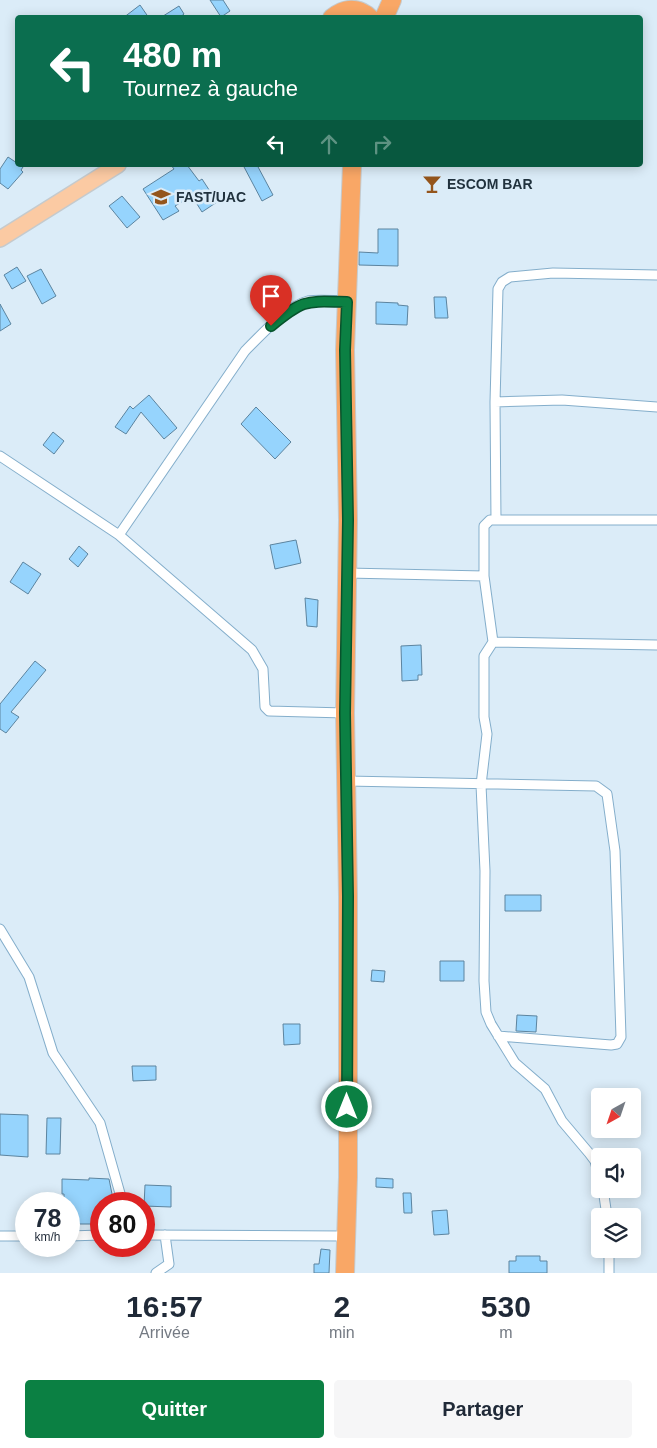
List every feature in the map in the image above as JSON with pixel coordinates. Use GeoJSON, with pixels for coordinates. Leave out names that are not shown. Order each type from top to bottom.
{"type":"FeatureCollection","features":[{"type":"Feature","properties":{"kind":"highway"},"geometry":{"type":"LineString","coordinates":[[385,15],[392,0]]}},
{"type":"Feature","properties":{"kind":"highway"},"geometry":{"type":"LineString","coordinates":[[335,15],[338,12],[362,9]]}},
{"type":"Feature","properties":{"kind":"highway"},"geometry":{"type":"LineString","coordinates":[[345,1273],[348,1177],[347,780],[345,713],[348,573],[345,350],[352,167]]}},
{"type":"Feature","properties":{"kind":"main road"},"geometry":{"type":"LineString","coordinates":[[0,239],[115,167]]}},
{"type":"Feature","properties":{"kind":"street"},"geometry":{"type":"LineString","coordinates":[[496,520],[495,402],[498,289],[502,282],[510,277],[553,273],[657,275]]}},
{"type":"Feature","properties":{"kind":"street"},"geometry":{"type":"LineString","coordinates":[[119,535],[245,351],[260,335],[300,304],[310,301],[347,302]]}},
{"type":"Feature","properties":{"kind":"street"},"geometry":{"type":"LineString","coordinates":[[495,402],[562,400],[657,407]]}},
{"type":"Feature","properties":{"kind":"street"},"geometry":{"type":"LineString","coordinates":[[0,456],[119,535],[252,650],[263,669],[265,708],[269,711],[345,713]]}},
{"type":"Feature","properties":{"kind":"street"},"geometry":{"type":"LineString","coordinates":[[591,1155],[562,1120],[545,1089],[515,1063],[486,1012],[484,988],[485,862],[481,785],[487,734],[484,656],[493,642],[484,576],[484,526],[490,520],[657,520]]}},
{"type":"Feature","properties":{"kind":"street"},"geometry":{"type":"LineString","coordinates":[[348,573],[484,576]]}},
{"type":"Feature","properties":{"kind":"street"},"geometry":{"type":"LineString","coordinates":[[493,642],[657,644]]}},
{"type":"Feature","properties":{"kind":"street"},"geometry":{"type":"LineString","coordinates":[[347,780],[481,785],[596,786],[608,794],[614,851],[621,1037],[617,1044],[611,1045],[498,1036]]}},
{"type":"Feature","properties":{"kind":"street"},"geometry":{"type":"LineString","coordinates":[[0,930],[29,977],[53,1053],[100,1123],[120,1192]]}},
{"type":"Feature","properties":{"kind":"street"},"geometry":{"type":"LineString","coordinates":[[155,1235],[345,1236]]}},
{"type":"Feature","properties":{"kind":"street"},"geometry":{"type":"LineString","coordinates":[[156,1273],[169,1264],[165,1235]]}},
{"type":"Feature","properties":{"kind":"street"},"geometry":{"type":"LineString","coordinates":[[0,1236],[15,1236]]}},
{"type":"Feature","properties":{"kind":"street"},"geometry":{"type":"LineString","coordinates":[[609,1258],[609,1273]]}},
{"type":"Feature","properties":{"kind":"building"},"geometry":{"type":"Polygon","coordinates":[[[210,0],[223,0],[230,11],[224,15],[220,15],[210,0]]]}},
{"type":"Feature","properties":{"kind":"building"},"geometry":{"type":"Polygon","coordinates":[[[140,5],[147,15],[127,15],[140,5]]]}},
{"type":"Feature","properties":{"kind":"building"},"geometry":{"type":"Polygon","coordinates":[[[179,6],[184,14],[183,15],[165,15],[179,6]]]}},
{"type":"Feature","properties":{"kind":"building"},"geometry":{"type":"Polygon","coordinates":[[[8,157],[15,162],[15,167],[23,167],[21,170],[23,172],[8,189],[0,183],[0,169],[8,157]]]}},
{"type":"Feature","properties":{"kind":"building"},"geometry":{"type":"Polygon","coordinates":[[[172,167],[188,167],[199,181],[202,179],[217,202],[202,212],[192,196],[175,206],[179,211],[163,220],[143,189],[174,169],[172,167]]]}},
{"type":"Feature","properties":{"kind":"building"},"geometry":{"type":"Polygon","coordinates":[[[244,167],[258,167],[273,195],[262,201],[244,167]]]}},
{"type":"Feature","properties":{"kind":"building"},"geometry":{"type":"Polygon","coordinates":[[[122,196],[140,217],[127,228],[109,206],[122,196]]]}},
{"type":"Feature","properties":{"kind":"building"},"geometry":{"type":"Polygon","coordinates":[[[378,229],[398,229],[398,266],[359,265],[359,252],[378,253],[378,229]]]}},
{"type":"Feature","properties":{"kind":"building"},"geometry":{"type":"Polygon","coordinates":[[[17,267],[26,281],[12,289],[4,275],[17,267]]]}},
{"type":"Feature","properties":{"kind":"building"},"geometry":{"type":"Polygon","coordinates":[[[41,269],[56,296],[42,304],[27,276],[41,269]]]}},
{"type":"Feature","properties":{"kind":"building"},"geometry":{"type":"Polygon","coordinates":[[[280,289],[284,307],[272,311],[267,292],[280,289]]]}},
{"type":"Feature","properties":{"kind":"building"},"geometry":{"type":"Polygon","coordinates":[[[434,297],[446,297],[448,318],[435,318],[434,297]]]}},
{"type":"Feature","properties":{"kind":"building"},"geometry":{"type":"Polygon","coordinates":[[[376,302],[398,303],[398,305],[408,306],[407,325],[376,324],[376,302]]]}},
{"type":"Feature","properties":{"kind":"building"},"geometry":{"type":"Polygon","coordinates":[[[0,304],[11,324],[0,331],[0,304]]]}},
{"type":"Feature","properties":{"kind":"building"},"geometry":{"type":"Polygon","coordinates":[[[149,395],[177,428],[164,439],[141,412],[126,434],[115,427],[130,406],[133,409],[149,395]]]}},
{"type":"Feature","properties":{"kind":"building"},"geometry":{"type":"Polygon","coordinates":[[[256,407],[291,442],[275,459],[241,424],[256,407]]]}},
{"type":"Feature","properties":{"kind":"building"},"geometry":{"type":"Polygon","coordinates":[[[53,432],[64,441],[54,454],[43,445],[53,432]]]}},
{"type":"Feature","properties":{"kind":"building"},"geometry":{"type":"Polygon","coordinates":[[[296,540],[301,563],[275,569],[270,545],[296,540]]]}},
{"type":"Feature","properties":{"kind":"building"},"geometry":{"type":"Polygon","coordinates":[[[79,546],[88,554],[78,567],[69,559],[79,546]]]}},
{"type":"Feature","properties":{"kind":"building"},"geometry":{"type":"Polygon","coordinates":[[[23,562],[41,574],[28,594],[10,582],[23,562]]]}},
{"type":"Feature","properties":{"kind":"building"},"geometry":{"type":"Polygon","coordinates":[[[305,598],[318,600],[317,627],[307,626],[305,598]]]}},
{"type":"Feature","properties":{"kind":"building"},"geometry":{"type":"Polygon","coordinates":[[[421,645],[422,675],[418,675],[418,680],[402,681],[401,646],[421,645]]]}},
{"type":"Feature","properties":{"kind":"building"},"geometry":{"type":"Polygon","coordinates":[[[35,661],[46,670],[11,712],[19,717],[6,733],[0,729],[0,704],[35,661]]]}},
{"type":"Feature","properties":{"kind":"building"},"geometry":{"type":"Polygon","coordinates":[[[505,895],[541,895],[541,911],[505,911],[505,895]]]}},
{"type":"Feature","properties":{"kind":"building"},"geometry":{"type":"Polygon","coordinates":[[[440,961],[464,961],[464,981],[440,981],[440,961]]]}},
{"type":"Feature","properties":{"kind":"building"},"geometry":{"type":"Polygon","coordinates":[[[372,970],[385,971],[384,982],[371,981],[372,970]]]}},
{"type":"Feature","properties":{"kind":"building"},"geometry":{"type":"Polygon","coordinates":[[[517,1015],[537,1016],[536,1032],[516,1031],[517,1015]]]}},
{"type":"Feature","properties":{"kind":"building"},"geometry":{"type":"Polygon","coordinates":[[[283,1024],[300,1024],[300,1044],[284,1045],[283,1024]]]}},
{"type":"Feature","properties":{"kind":"building"},"geometry":{"type":"Polygon","coordinates":[[[132,1066],[156,1066],[156,1080],[133,1081],[132,1066]]]}},
{"type":"Feature","properties":{"kind":"building"},"geometry":{"type":"Polygon","coordinates":[[[0,1114],[28,1115],[28,1157],[0,1155],[0,1114]]]}},
{"type":"Feature","properties":{"kind":"building"},"geometry":{"type":"Polygon","coordinates":[[[47,1118],[61,1118],[60,1154],[46,1154],[47,1118]]]}},
{"type":"Feature","properties":{"kind":"building"},"geometry":{"type":"Polygon","coordinates":[[[89,1178],[109,1179],[112,1192],[90,1192],[90,1224],[80,1224],[80,1192],[62,1192],[62,1179],[89,1180],[89,1178]]]}},
{"type":"Feature","properties":{"kind":"building"},"geometry":{"type":"Polygon","coordinates":[[[376,1178],[393,1179],[393,1188],[376,1187],[376,1178]]]}},
{"type":"Feature","properties":{"kind":"building"},"geometry":{"type":"Polygon","coordinates":[[[145,1185],[171,1186],[171,1207],[155,1206],[155,1192],[145,1192],[145,1185]]]}},
{"type":"Feature","properties":{"kind":"building"},"geometry":{"type":"Polygon","coordinates":[[[403,1193],[411,1193],[412,1213],[404,1213],[403,1193]]]}},
{"type":"Feature","properties":{"kind":"building"},"geometry":{"type":"Polygon","coordinates":[[[447,1210],[449,1234],[434,1235],[432,1211],[447,1210]]]}},
{"type":"Feature","properties":{"kind":"building"},"geometry":{"type":"Polygon","coordinates":[[[321,1249],[330,1250],[329,1273],[314,1273],[314,1264],[319,1264],[321,1249]]]}},
{"type":"Feature","properties":{"kind":"building"},"geometry":{"type":"Polygon","coordinates":[[[516,1256],[540,1256],[540,1261],[547,1261],[547,1273],[509,1273],[509,1261],[516,1261],[516,1256]]]}},
{"type":"Feature","properties":{"kind":"place","name":"ESCOM BAR"},"geometry":{"type":"Point","coordinates":[432,184]}},
{"type":"Feature","properties":{"kind":"place","name":"FAST/UAC"},"geometry":{"type":"Point","coordinates":[161,197]}},
{"type":"Feature","properties":{"kind":"route"},"geometry":{"type":"LineString","coordinates":[[271,326],[300,304],[310,301],[347,302],[345,350],[348,520],[345,713],[348,896],[347,1107]]}}]}
